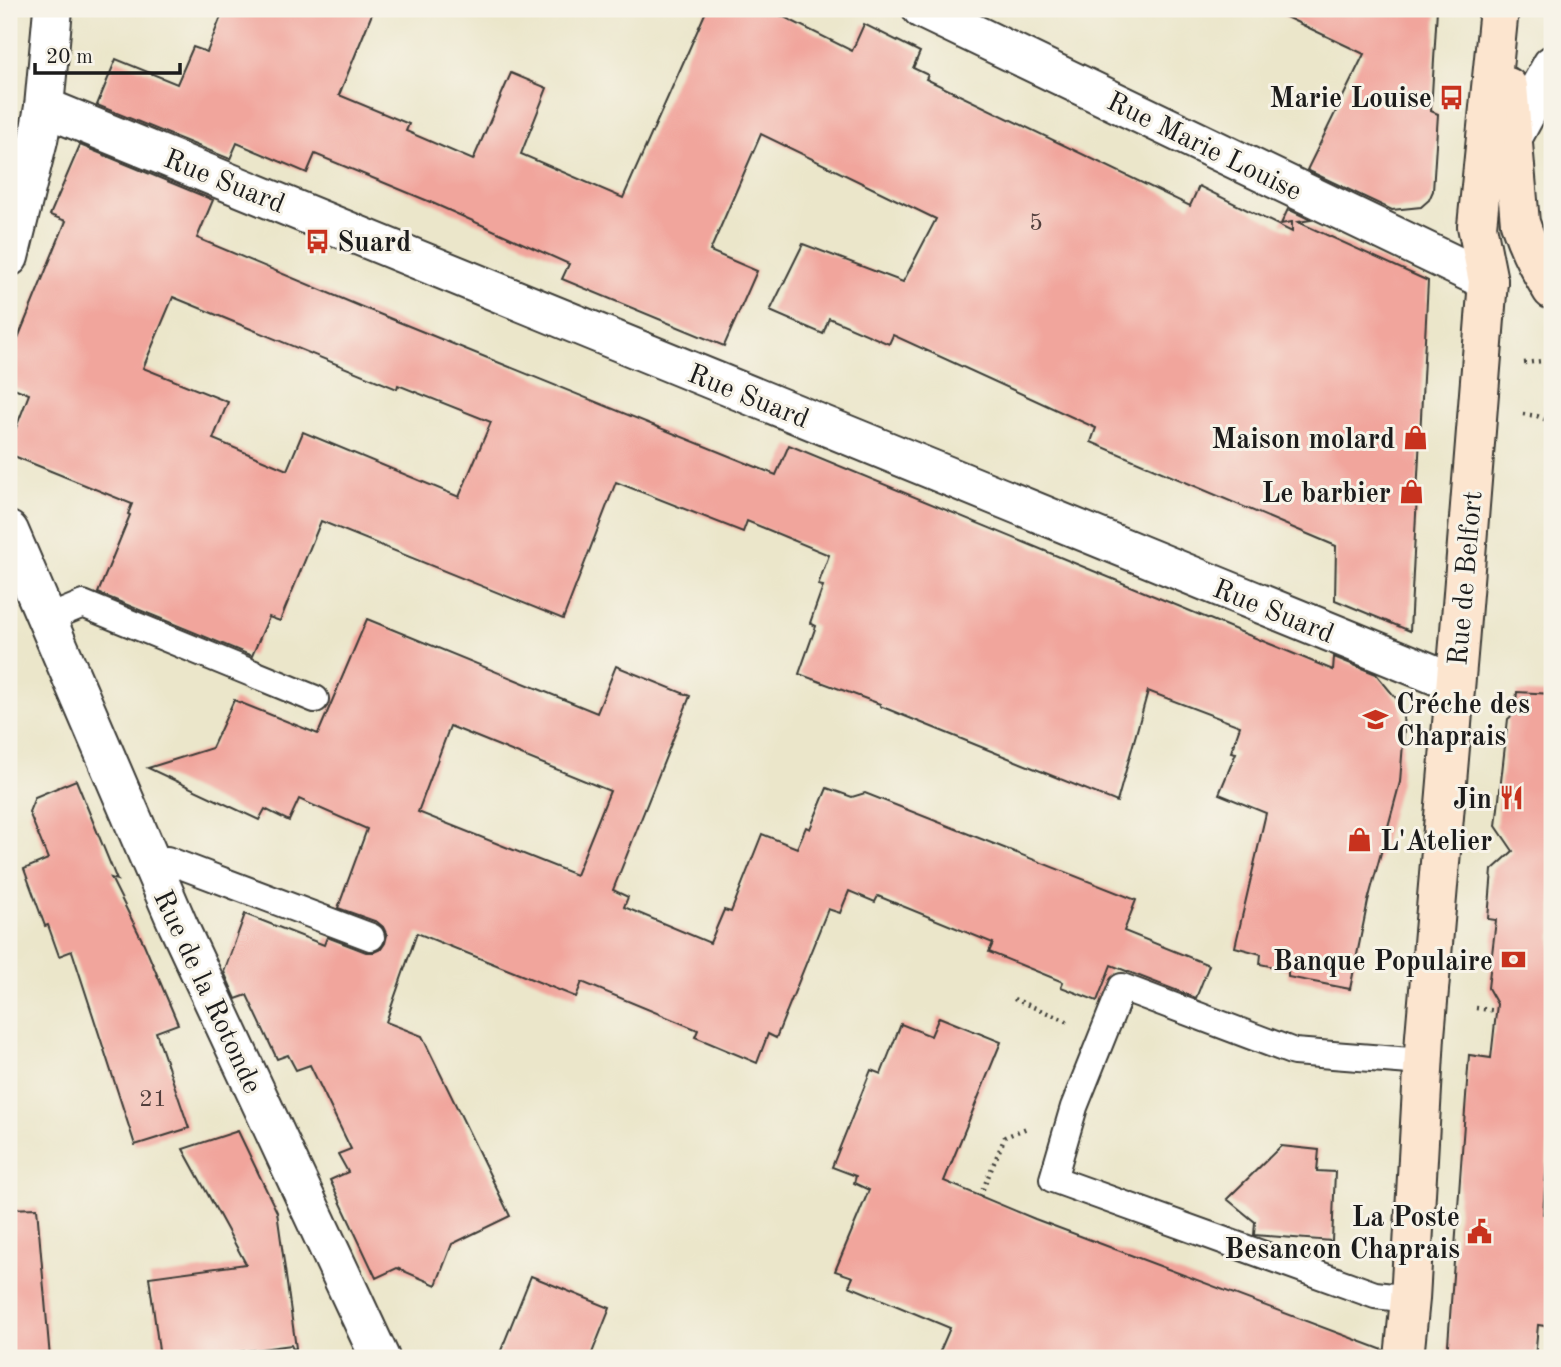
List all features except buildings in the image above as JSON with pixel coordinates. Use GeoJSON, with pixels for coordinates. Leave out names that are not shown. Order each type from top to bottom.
{"type":"FeatureCollection","features":[{"type":"Feature","properties":{"kind":"main road","name":"Rue de Belfort"},"geometry":{"type":"LineString","coordinates":[[1404,1358],[1410,1299],[1423,1062],[1488,281],[1477,226],[1500,9]]}},
{"type":"Feature","properties":{"kind":"main road","name":"Rue de Belfort"},"geometry":{"type":"LineString","coordinates":[[1500,9],[1520,223],[1531,251],[1552,290]]}},
{"type":"Feature","properties":{"kind":"main road"},"geometry":{"type":"LineString","coordinates":[[1488,281],[1552,307]]}},
{"type":"Feature","properties":{"kind":"street"},"geometry":{"type":"LineString","coordinates":[[9,257],[44,107],[53,9]]}},
{"type":"Feature","properties":{"kind":"street","name":"Rue Marie Louise"},"geometry":{"type":"LineString","coordinates":[[922,9],[1488,281]]}},
{"type":"Feature","properties":{"kind":"street"},"geometry":{"type":"LineString","coordinates":[[1513,137],[1552,65]]}},
{"type":"Feature","properties":{"kind":"street","name":"Rue Suard"},"geometry":{"type":"LineString","coordinates":[[44,107],[1455,683]]}},
{"type":"Feature","properties":{"kind":"street","name":"Rue de la Rotonde"},"geometry":{"type":"LineString","coordinates":[[9,531],[183,938],[380,1358]]}},
{"type":"Feature","properties":{"kind":"lane"},"geometry":{"type":"LineString","coordinates":[[47,619],[83,604],[315,699]]}},
{"type":"Feature","properties":{"kind":"lane"},"geometry":{"type":"LineString","coordinates":[[152,866],[167,860],[371,937]]}},
{"type":"Feature","properties":{"kind":"lane"},"geometry":{"type":"LineString","coordinates":[[1410,1299],[1375,1296],[1053,1179],[1074,1107],[1122,987],[1294,1052],[1423,1062]]}},
{"type":"Feature","properties":{"kind":"path"},"geometry":{"type":"LineString","coordinates":[[1537,416],[1552,422]]}},
{"type":"Feature","properties":{"kind":"path"},"geometry":{"type":"LineString","coordinates":[[1014,999],[1034,1007]]}},
{"type":"Feature","properties":{"kind":"path"},"geometry":{"type":"LineString","coordinates":[[1476,1009],[1497,1010]]}},
{"type":"Feature","properties":{"kind":"path"},"geometry":{"type":"LineString","coordinates":[[980,1196],[1005,1137],[1074,1107]]}},
{"type":"Feature","properties":{"kind":"place","name":"Marie Louise"},"geometry":{"type":"Point","coordinates":[1452,97]}},
{"type":"Feature","properties":{"kind":"place","name":"Suard"},"geometry":{"type":"Point","coordinates":[317,241]}},
{"type":"Feature","properties":{"kind":"place","name":"Maison molard"},"geometry":{"type":"Point","coordinates":[1415,438]}},
{"type":"Feature","properties":{"kind":"place","name":"Le barbier"},"geometry":{"type":"Point","coordinates":[1411,492]}},
{"type":"Feature","properties":{"kind":"place","name":"Créche des Chaprais"},"geometry":{"type":"Point","coordinates":[1376,719]}},
{"type":"Feature","properties":{"kind":"place","name":"Jin"},"geometry":{"type":"Point","coordinates":[1512,798]}},
{"type":"Feature","properties":{"kind":"place","name":"L'Atelier"},"geometry":{"type":"Point","coordinates":[1360,840]}},
{"type":"Feature","properties":{"kind":"place","name":"Banque Populaire"},"geometry":{"type":"Point","coordinates":[1513,960]}},
{"type":"Feature","properties":{"kind":"place","name":"La Poste Besancon Chaprais"},"geometry":{"type":"Point","coordinates":[1480,1232]}}]}
